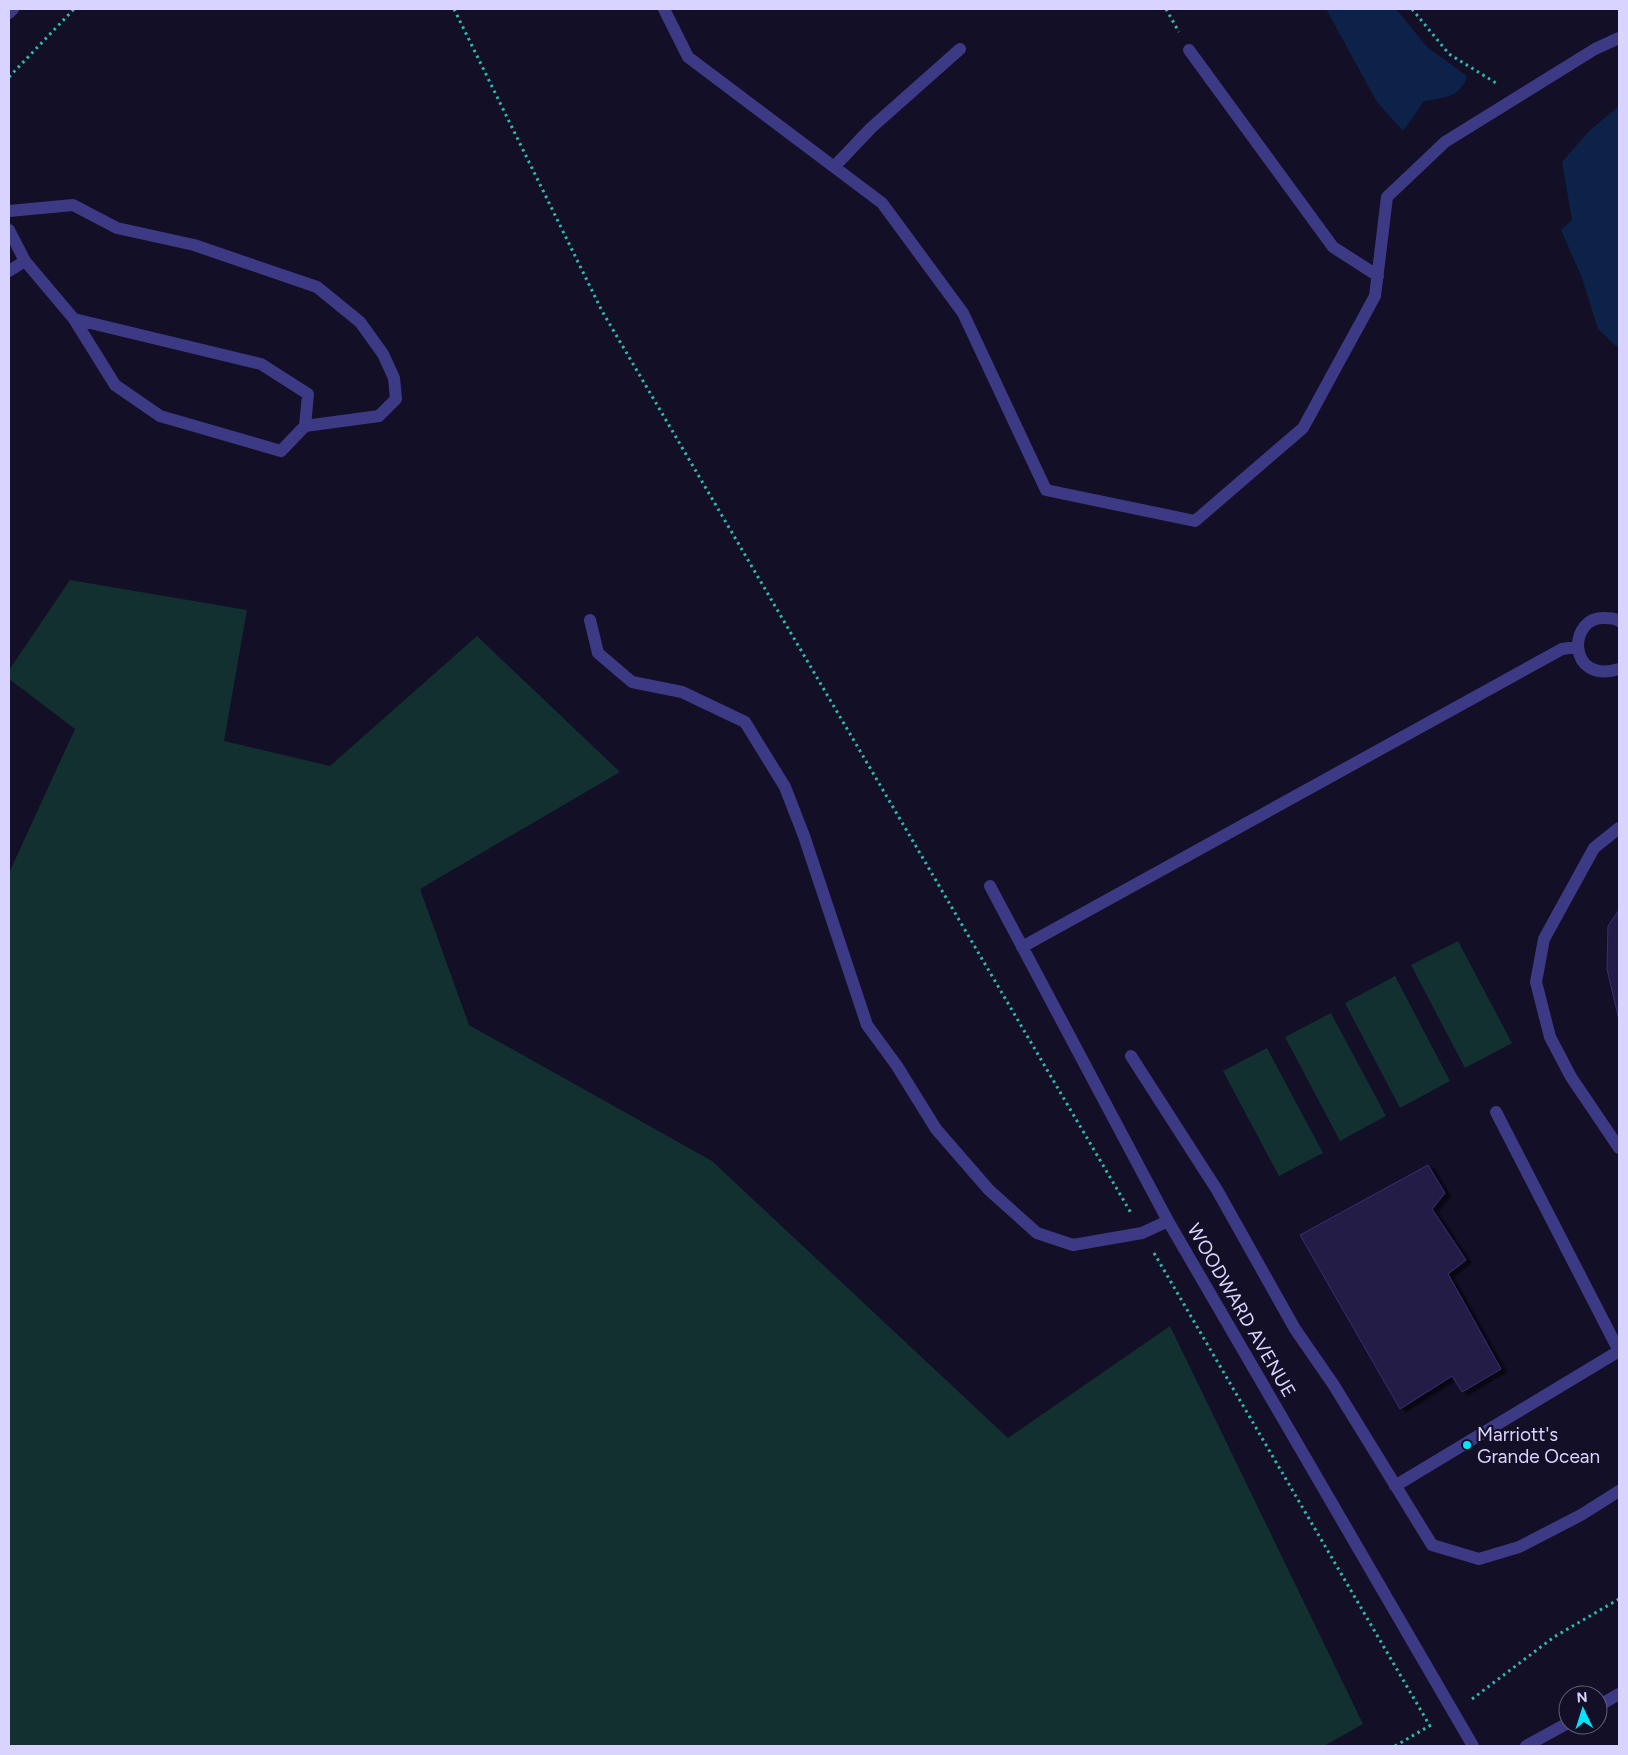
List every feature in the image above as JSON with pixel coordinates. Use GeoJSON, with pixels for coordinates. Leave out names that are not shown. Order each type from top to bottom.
{"type":"FeatureCollection","features":[{"type":"Feature","properties":{"kind":"street"},"geometry":{"type":"LineString","coordinates":[[9,13],[13,9]]}},
{"type":"Feature","properties":{"kind":"street"},"geometry":{"type":"LineString","coordinates":[[664,9],[688,57],[882,203],[963,313],[1046,490],[1195,521],[1303,428],[1376,296],[1387,197],[1445,142],[1595,49],[1619,38]]}},
{"type":"Feature","properties":{"kind":"street"},"geometry":{"type":"LineString","coordinates":[[834,167],[871,128],[960,50]]}},
{"type":"Feature","properties":{"kind":"street"},"geometry":{"type":"LineString","coordinates":[[1189,50],[1333,247],[1378,276]]}},
{"type":"Feature","properties":{"kind":"street"},"geometry":{"type":"LineString","coordinates":[[9,211],[73,205],[117,228],[194,245],[317,287],[360,322],[383,354],[394,378],[396,399],[379,416],[305,426],[281,451],[160,416],[115,385],[74,320],[25,262],[9,230]]}},
{"type":"Feature","properties":{"kind":"street"},"geometry":{"type":"LineString","coordinates":[[9,271],[25,262]]}},
{"type":"Feature","properties":{"kind":"street"},"geometry":{"type":"LineString","coordinates":[[74,320],[261,364],[308,394],[305,426]]}},
{"type":"Feature","properties":{"kind":"street"},"geometry":{"type":"LineString","coordinates":[[1619,621],[1616,618],[1600,617],[1588,623],[1580,633],[1577,647],[1581,659],[1590,668],[1605,673],[1619,669]]}},
{"type":"Feature","properties":{"kind":"street"},"geometry":{"type":"LineString","coordinates":[[590,620],[598,653],[632,682],[682,692],[744,722],[785,787],[804,836],[867,1025],[898,1066],[936,1129],[989,1190],[1037,1233],[1073,1245],[1142,1233],[1168,1221]]}},
{"type":"Feature","properties":{"kind":"street"},"geometry":{"type":"LineString","coordinates":[[1022,947],[1562,649],[1577,647]]}},
{"type":"Feature","properties":{"kind":"street"},"geometry":{"type":"LineString","coordinates":[[1619,828],[1594,848],[1544,939],[1536,982],[1550,1037],[1570,1077],[1619,1148]]}},
{"type":"Feature","properties":{"kind":"street","name":"WOODWARD AVENUE"},"geometry":{"type":"LineString","coordinates":[[990,886],[1168,1221],[1455,1712],[1473,1746]]}},
{"type":"Feature","properties":{"kind":"street"},"geometry":{"type":"LineString","coordinates":[[1131,1056],[1217,1190],[1295,1329],[1333,1384],[1432,1545],[1478,1559],[1519,1547],[1581,1515],[1619,1491]]}},
{"type":"Feature","properties":{"kind":"street"},"geometry":{"type":"LineString","coordinates":[[1395,1486],[1619,1351],[1496,1112]]}},
{"type":"Feature","properties":{"kind":"street"},"geometry":{"type":"LineString","coordinates":[[1608,1700],[1619,1694]]}},
{"type":"Feature","properties":{"kind":"street"},"geometry":{"type":"LineString","coordinates":[[1526,1746],[1558,1728]]}},
{"type":"Feature","properties":{"kind":"path"},"geometry":{"type":"LineString","coordinates":[[9,77],[74,9]]}},
{"type":"Feature","properties":{"kind":"path"},"geometry":{"type":"LineString","coordinates":[[454,9],[602,311],[1430,1726]]}},
{"type":"Feature","properties":{"kind":"path"},"geometry":{"type":"LineString","coordinates":[[1412,9],[1449,54],[1518,96]]}},
{"type":"Feature","properties":{"kind":"path"},"geometry":{"type":"LineString","coordinates":[[1395,1746],[1455,1712],[1554,1637],[1619,1599]]}},
{"type":"Feature","properties":{"kind":"green space"},"geometry":{"type":"Polygon","coordinates":[[[70,580],[247,610],[224,741],[330,766],[477,636],[620,772],[420,889],[469,1025],[712,1161],[1008,1438],[1170,1326],[1363,1724],[1324,1746],[9,1746],[9,873],[75,729],[9,679],[9,670],[70,580]]]}},
{"type":"Feature","properties":{"kind":"green space"},"geometry":{"type":"Polygon","coordinates":[[[1458,941],[1512,1043],[1465,1068],[1411,965],[1458,941]]]}},
{"type":"Feature","properties":{"kind":"green space"},"geometry":{"type":"Polygon","coordinates":[[[1395,976],[1450,1081],[1400,1108],[1345,1003],[1395,976]]]}},
{"type":"Feature","properties":{"kind":"green space"},"geometry":{"type":"Polygon","coordinates":[[[1331,1013],[1386,1116],[1340,1141],[1285,1037],[1331,1013]]]}},
{"type":"Feature","properties":{"kind":"green space"},"geometry":{"type":"Polygon","coordinates":[[[1267,1048],[1323,1153],[1279,1176],[1223,1071],[1267,1048]]]}},
{"type":"Feature","properties":{"kind":"water"},"geometry":{"type":"Polygon","coordinates":[[[1326,9],[1396,9],[1427,47],[1467,76],[1464,83],[1461,88],[1451,95],[1424,101],[1403,131],[1377,102],[1326,9]]]}},
{"type":"Feature","properties":{"kind":"water"},"geometry":{"type":"Polygon","coordinates":[[[1619,106],[1619,349],[1598,329],[1582,278],[1561,230],[1572,220],[1562,162],[1588,132],[1619,106]]]}},
{"type":"Feature","properties":{"kind":"building"},"geometry":{"type":"Polygon","coordinates":[[[1619,910],[1619,1020],[1607,969],[1608,926],[1619,910]]]}},
{"type":"Feature","properties":{"kind":"building"},"geometry":{"type":"Polygon","coordinates":[[[1428,1165],[1445,1193],[1432,1209],[1466,1260],[1448,1274],[1501,1369],[1462,1392],[1452,1376],[1400,1409],[1300,1235],[1428,1165]]]}},
{"type":"Feature","properties":{"kind":"place","name":"Marriott's Grande Ocean"},"geometry":{"type":"Point","coordinates":[1467,1445]}}]}
